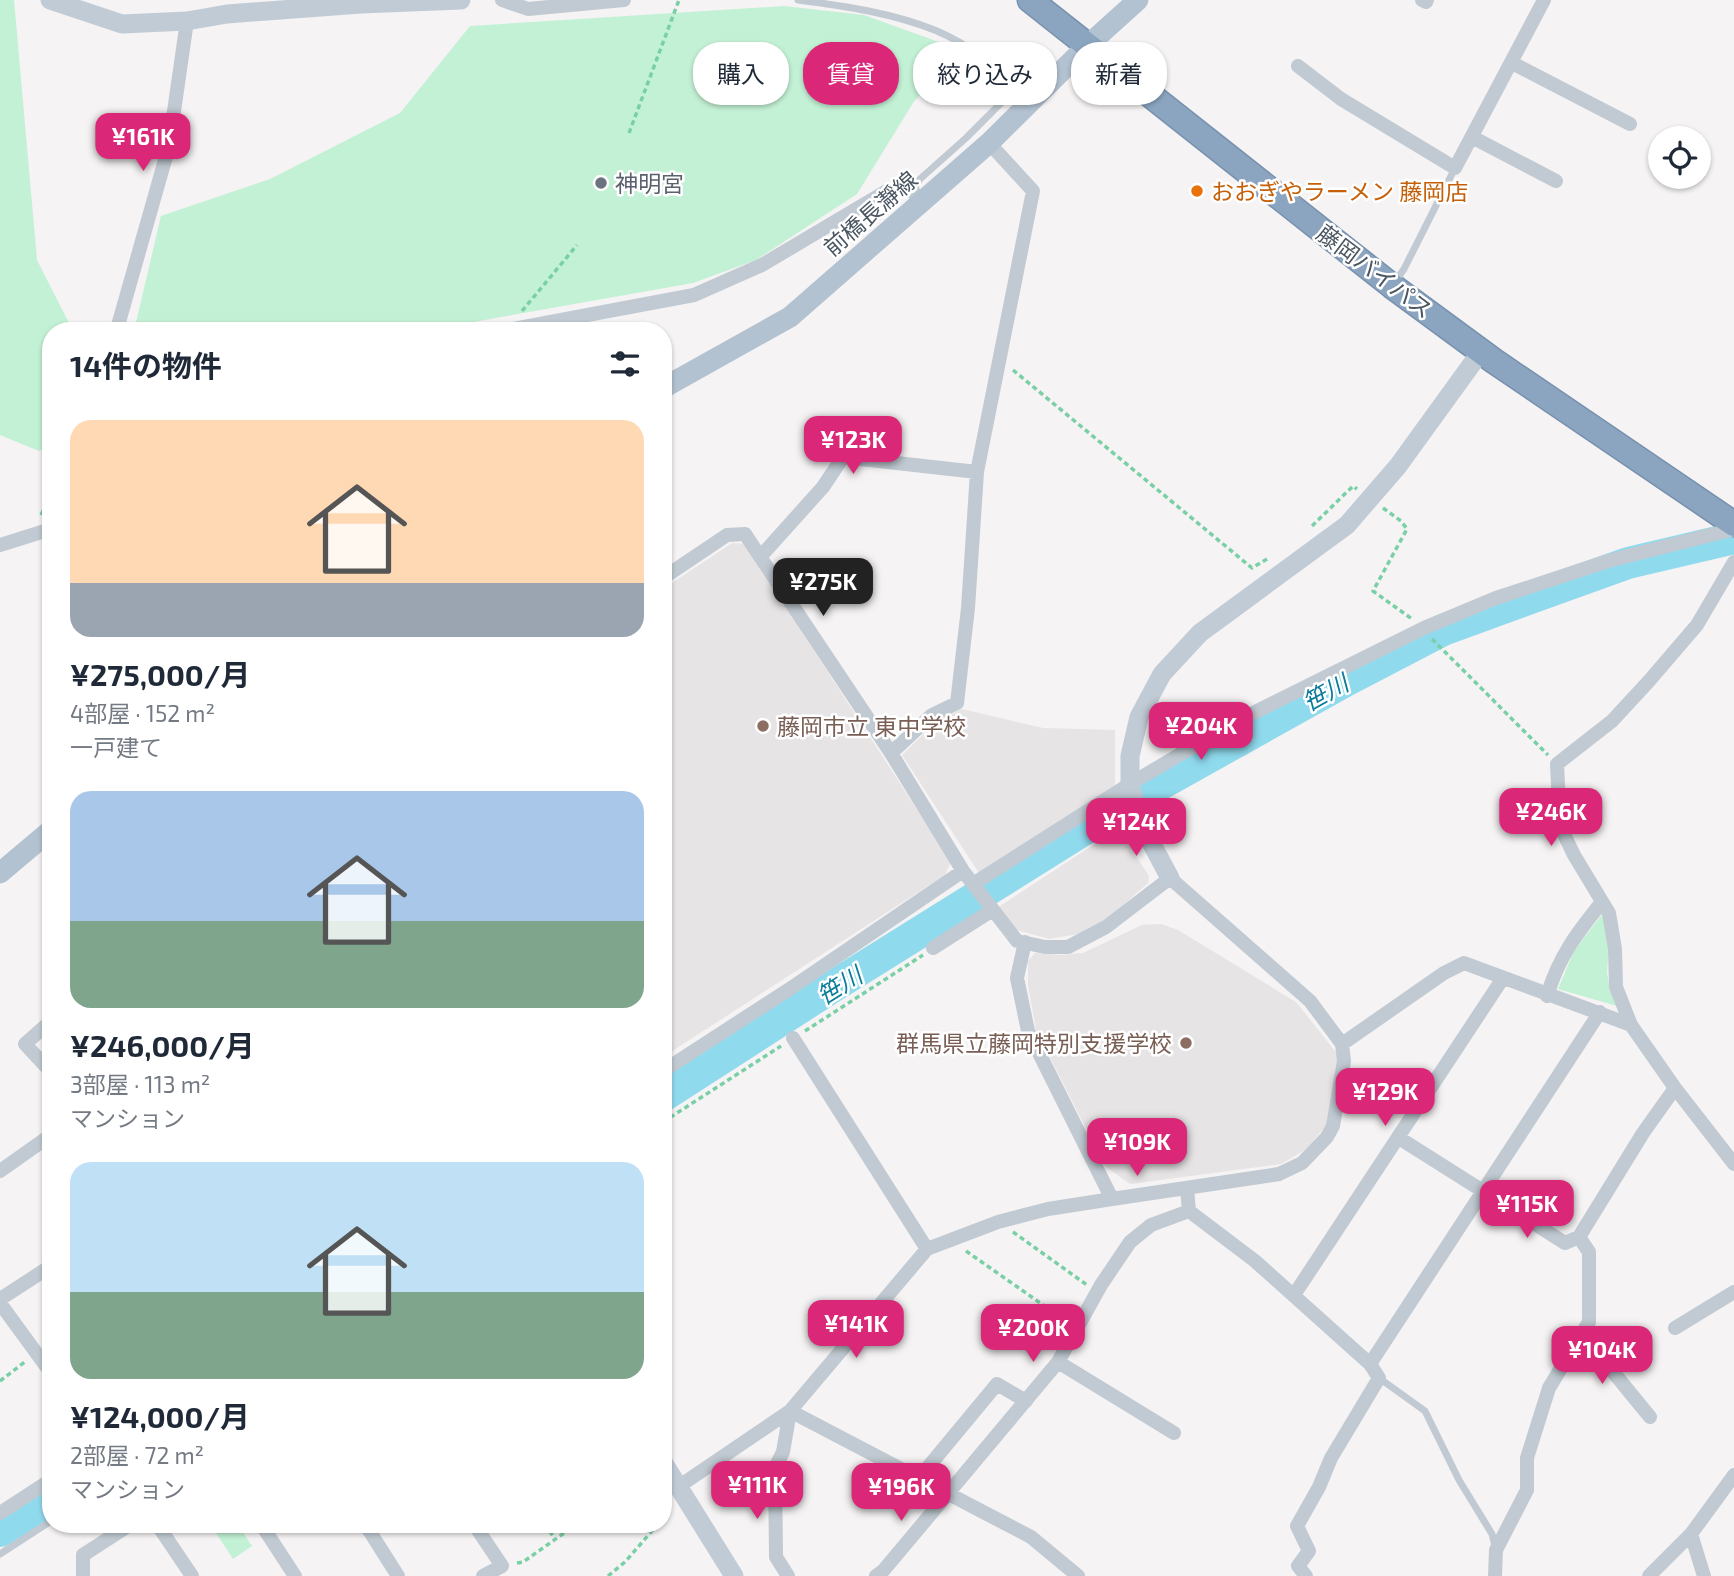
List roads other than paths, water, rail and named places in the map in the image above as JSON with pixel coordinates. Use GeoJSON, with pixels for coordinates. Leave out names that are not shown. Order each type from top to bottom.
{"type":"FeatureCollection","features":[{"type":"Feature","properties":{"kind":"highway","name":"藤岡バイパス"},"geometry":{"type":"LineString","coordinates":[[1030,0],[1082,42]]}},
{"type":"Feature","properties":{"kind":"highway","name":"藤岡バイパス"},"geometry":{"type":"LineString","coordinates":[[1162,105],[1392,286],[1734,527]]}},
{"type":"Feature","properties":{"kind":"main road","name":"前橋長瀞線"},"geometry":{"type":"LineString","coordinates":[[1091,42],[1138,0]]}},
{"type":"Feature","properties":{"kind":"main road","name":"前橋長瀞線"},"geometry":{"type":"LineString","coordinates":[[672,383],[790,317],[918,196],[989,143],[1071,62]]}},
{"type":"Feature","properties":{"kind":"main road"},"geometry":{"type":"LineString","coordinates":[[0,873],[42,838]]}},
{"type":"Feature","properties":{"kind":"street"},"geometry":{"type":"LineString","coordinates":[[50,0],[122,24],[187,21],[227,7],[461,0]]}},
{"type":"Feature","properties":{"kind":"street"},"geometry":{"type":"LineString","coordinates":[[502,0],[528,9],[624,0]]}},
{"type":"Feature","properties":{"kind":"street"},"geometry":{"type":"LineString","coordinates":[[1298,66],[1341,99],[1455,168],[1544,0]]}},
{"type":"Feature","properties":{"kind":"street"},"geometry":{"type":"LineString","coordinates":[[119,322],[169,146],[187,21]]}},
{"type":"Feature","properties":{"kind":"street"},"geometry":{"type":"LineString","coordinates":[[1512,63],[1630,124]]}},
{"type":"Feature","properties":{"kind":"street"},"geometry":{"type":"LineString","coordinates":[[1472,137],[1556,181]]}},
{"type":"Feature","properties":{"kind":"street"},"geometry":{"type":"LineString","coordinates":[[891,753],[932,715],[957,702],[968,608],[976,472],[1033,191],[989,143]]}},
{"type":"Feature","properties":{"kind":"street"},"geometry":{"type":"LineString","coordinates":[[548,322],[694,295],[762,265],[885,192],[907,188],[918,196]]}},
{"type":"Feature","properties":{"kind":"street"},"geometry":{"type":"LineString","coordinates":[[678,1487],[790,1411],[927,1249],[998,1222],[1048,1209],[1279,1174],[1302,1163],[1327,1137],[1333,1126],[1344,1061],[1342,1044],[1310,1001],[1170,878],[1138,818],[1130,784],[1130,756],[1139,717],[1162,674],[1199,633],[1347,525],[1398,466],[1482,351]]}},
{"type":"Feature","properties":{"kind":"street"},"geometry":{"type":"LineString","coordinates":[[761,556],[823,487],[843,457],[976,472]]}},
{"type":"Feature","properties":{"kind":"street"},"geometry":{"type":"LineString","coordinates":[[973,884],[1130,784],[1233,723],[1424,628],[1496,598],[1608,561],[1734,527]]}},
{"type":"Feature","properties":{"kind":"street"},"geometry":{"type":"LineString","coordinates":[[0,545],[42,532]]}},
{"type":"Feature","properties":{"kind":"street"},"geometry":{"type":"LineString","coordinates":[[672,572],[727,535],[745,534],[891,753],[963,871],[1017,941],[1045,947],[1068,947],[1088,939],[1170,878]]}},
{"type":"Feature","properties":{"kind":"street"},"geometry":{"type":"LineString","coordinates":[[1734,562],[1697,625],[1649,681],[1612,721],[1557,764],[1560,826],[1609,913],[1615,949],[1616,987],[1631,1025],[1675,1088],[1734,1164]]}},
{"type":"Feature","properties":{"kind":"street"},"geometry":{"type":"LineString","coordinates":[[672,1065],[963,871]]}},
{"type":"Feature","properties":{"kind":"street"},"geometry":{"type":"LineString","coordinates":[[1548,996],[1555,969],[1576,934],[1602,902]]}},
{"type":"Feature","properties":{"kind":"street"},"geometry":{"type":"LineString","coordinates":[[933,948],[992,911]]}},
{"type":"Feature","properties":{"kind":"street"},"geometry":{"type":"LineString","coordinates":[[1024,942],[1017,978],[1028,1031],[1112,1199]]}},
{"type":"Feature","properties":{"kind":"street"},"geometry":{"type":"LineString","coordinates":[[1342,1044],[1444,973],[1464,963],[1631,1025]]}},
{"type":"Feature","properties":{"kind":"street"},"geometry":{"type":"LineString","coordinates":[[1294,1295],[1503,978]]}},
{"type":"Feature","properties":{"kind":"street"},"geometry":{"type":"LineString","coordinates":[[1370,1364],[1601,1012]]}},
{"type":"Feature","properties":{"kind":"street"},"geometry":{"type":"LineString","coordinates":[[42,1029],[25,1044],[42,1062]]}},
{"type":"Feature","properties":{"kind":"street"},"geometry":{"type":"LineString","coordinates":[[793,1038],[927,1249]]}},
{"type":"Feature","properties":{"kind":"street"},"geometry":{"type":"LineString","coordinates":[[1399,1138],[1565,1243],[1578,1237],[1643,1133],[1675,1088]]}},
{"type":"Feature","properties":{"kind":"street"},"geometry":{"type":"LineString","coordinates":[[0,1171],[42,1141]]}},
{"type":"Feature","properties":{"kind":"street"},"geometry":{"type":"LineString","coordinates":[[1187,1189],[1189,1212],[1255,1261],[1294,1295],[1370,1364],[1379,1378],[1331,1458],[1319,1487],[1297,1526],[1309,1551],[1298,1566],[1306,1576]]}},
{"type":"Feature","properties":{"kind":"street"},"geometry":{"type":"LineString","coordinates":[[876,1576],[948,1495],[1058,1362],[1097,1292],[1130,1242],[1151,1225],[1189,1212]]}},
{"type":"Feature","properties":{"kind":"street"},"geometry":{"type":"LineString","coordinates":[[1495,1576],[1496,1550],[1527,1490],[1527,1458],[1549,1388],[1589,1322],[1589,1252],[1578,1237]]}},
{"type":"Feature","properties":{"kind":"street"},"geometry":{"type":"LineString","coordinates":[[42,1272],[0,1301],[42,1361]]}},
{"type":"Feature","properties":{"kind":"street"},"geometry":{"type":"LineString","coordinates":[[1675,1328],[1734,1292]]}},
{"type":"Feature","properties":{"kind":"street"},"geometry":{"type":"LineString","coordinates":[[1582,1334],[1650,1418]]}},
{"type":"Feature","properties":{"kind":"street"},"geometry":{"type":"LineString","coordinates":[[1058,1362],[1174,1433]]}},
{"type":"Feature","properties":{"kind":"street"},"geometry":{"type":"LineString","coordinates":[[919,1478],[997,1384],[1026,1401]]}},
{"type":"Feature","properties":{"kind":"street"},"geometry":{"type":"LineString","coordinates":[[790,1411],[1031,1537],[1078,1576]]}},
{"type":"Feature","properties":{"kind":"street"},"geometry":{"type":"LineString","coordinates":[[788,1576],[776,1557],[775,1468],[783,1452],[790,1411]]}},
{"type":"Feature","properties":{"kind":"street"},"geometry":{"type":"LineString","coordinates":[[1649,1576],[1691,1534],[1734,1475]]}},
{"type":"Feature","properties":{"kind":"street"},"geometry":{"type":"LineString","coordinates":[[672,1477],[734,1576]]}},
{"type":"Feature","properties":{"kind":"street"},"geometry":{"type":"LineString","coordinates":[[0,1513],[42,1486]]}},
{"type":"Feature","properties":{"kind":"street"},"geometry":{"type":"LineString","coordinates":[[83,1576],[83,1555],[117,1533]]}},
{"type":"Feature","properties":{"kind":"street"},"geometry":{"type":"LineString","coordinates":[[163,1533],[192,1576]]}},
{"type":"Feature","properties":{"kind":"street"},"geometry":{"type":"LineString","coordinates":[[267,1533],[295,1576]]}},
{"type":"Feature","properties":{"kind":"street"},"geometry":{"type":"LineString","coordinates":[[371,1533],[398,1576]]}},
{"type":"Feature","properties":{"kind":"street"},"geometry":{"type":"LineString","coordinates":[[480,1533],[502,1566],[483,1576]]}},
{"type":"Feature","properties":{"kind":"street"},"geometry":{"type":"LineString","coordinates":[[1691,1534],[1704,1576]]}},
{"type":"Feature","properties":{"kind":"lane"},"geometry":{"type":"LineString","coordinates":[[798,0],[883,14],[937,31],[957,42]]}},
{"type":"Feature","properties":{"kind":"lane"},"geometry":{"type":"LineString","coordinates":[[918,196],[920,179],[999,105]]}},
{"type":"Feature","properties":{"kind":"lane"},"geometry":{"type":"LineString","coordinates":[[1392,286],[1404,269],[1455,168]]}},
{"type":"Feature","properties":{"kind":"lane"},"geometry":{"type":"LineString","coordinates":[[1379,1378],[1425,1412],[1459,1480],[1492,1534],[1496,1550]]}},
{"type":"Feature","properties":{"kind":"lane"},"geometry":{"type":"LineString","coordinates":[[0,1554],[42,1527]]}},
{"type":"Feature","properties":{"kind":"waterway","name":"笹川"},"geometry":{"type":"LineString","coordinates":[[672,1090],[1125,804],[1347,680],[1443,630],[1628,563],[1734,538]]}},
{"type":"Feature","properties":{"kind":"waterway","name":"笹川"},"geometry":{"type":"LineString","coordinates":[[0,1531],[42,1505]]}},
{"type":"Feature","properties":{"kind":"place","name":"神明宮"},"geometry":{"type":"Point","coordinates":[601,183]}},
{"type":"Feature","properties":{"kind":"place","name":"おおぎやラーメン 藤岡店"},"geometry":{"type":"Point","coordinates":[1197,191]}},
{"type":"Feature","properties":{"kind":"place","name":"藤岡市立 東中学校"},"geometry":{"type":"Point","coordinates":[763,726]}},
{"type":"Feature","properties":{"kind":"place","name":"群馬県立藤岡特別支援学校"},"geometry":{"type":"Point","coordinates":[1186,1043]}}]}
